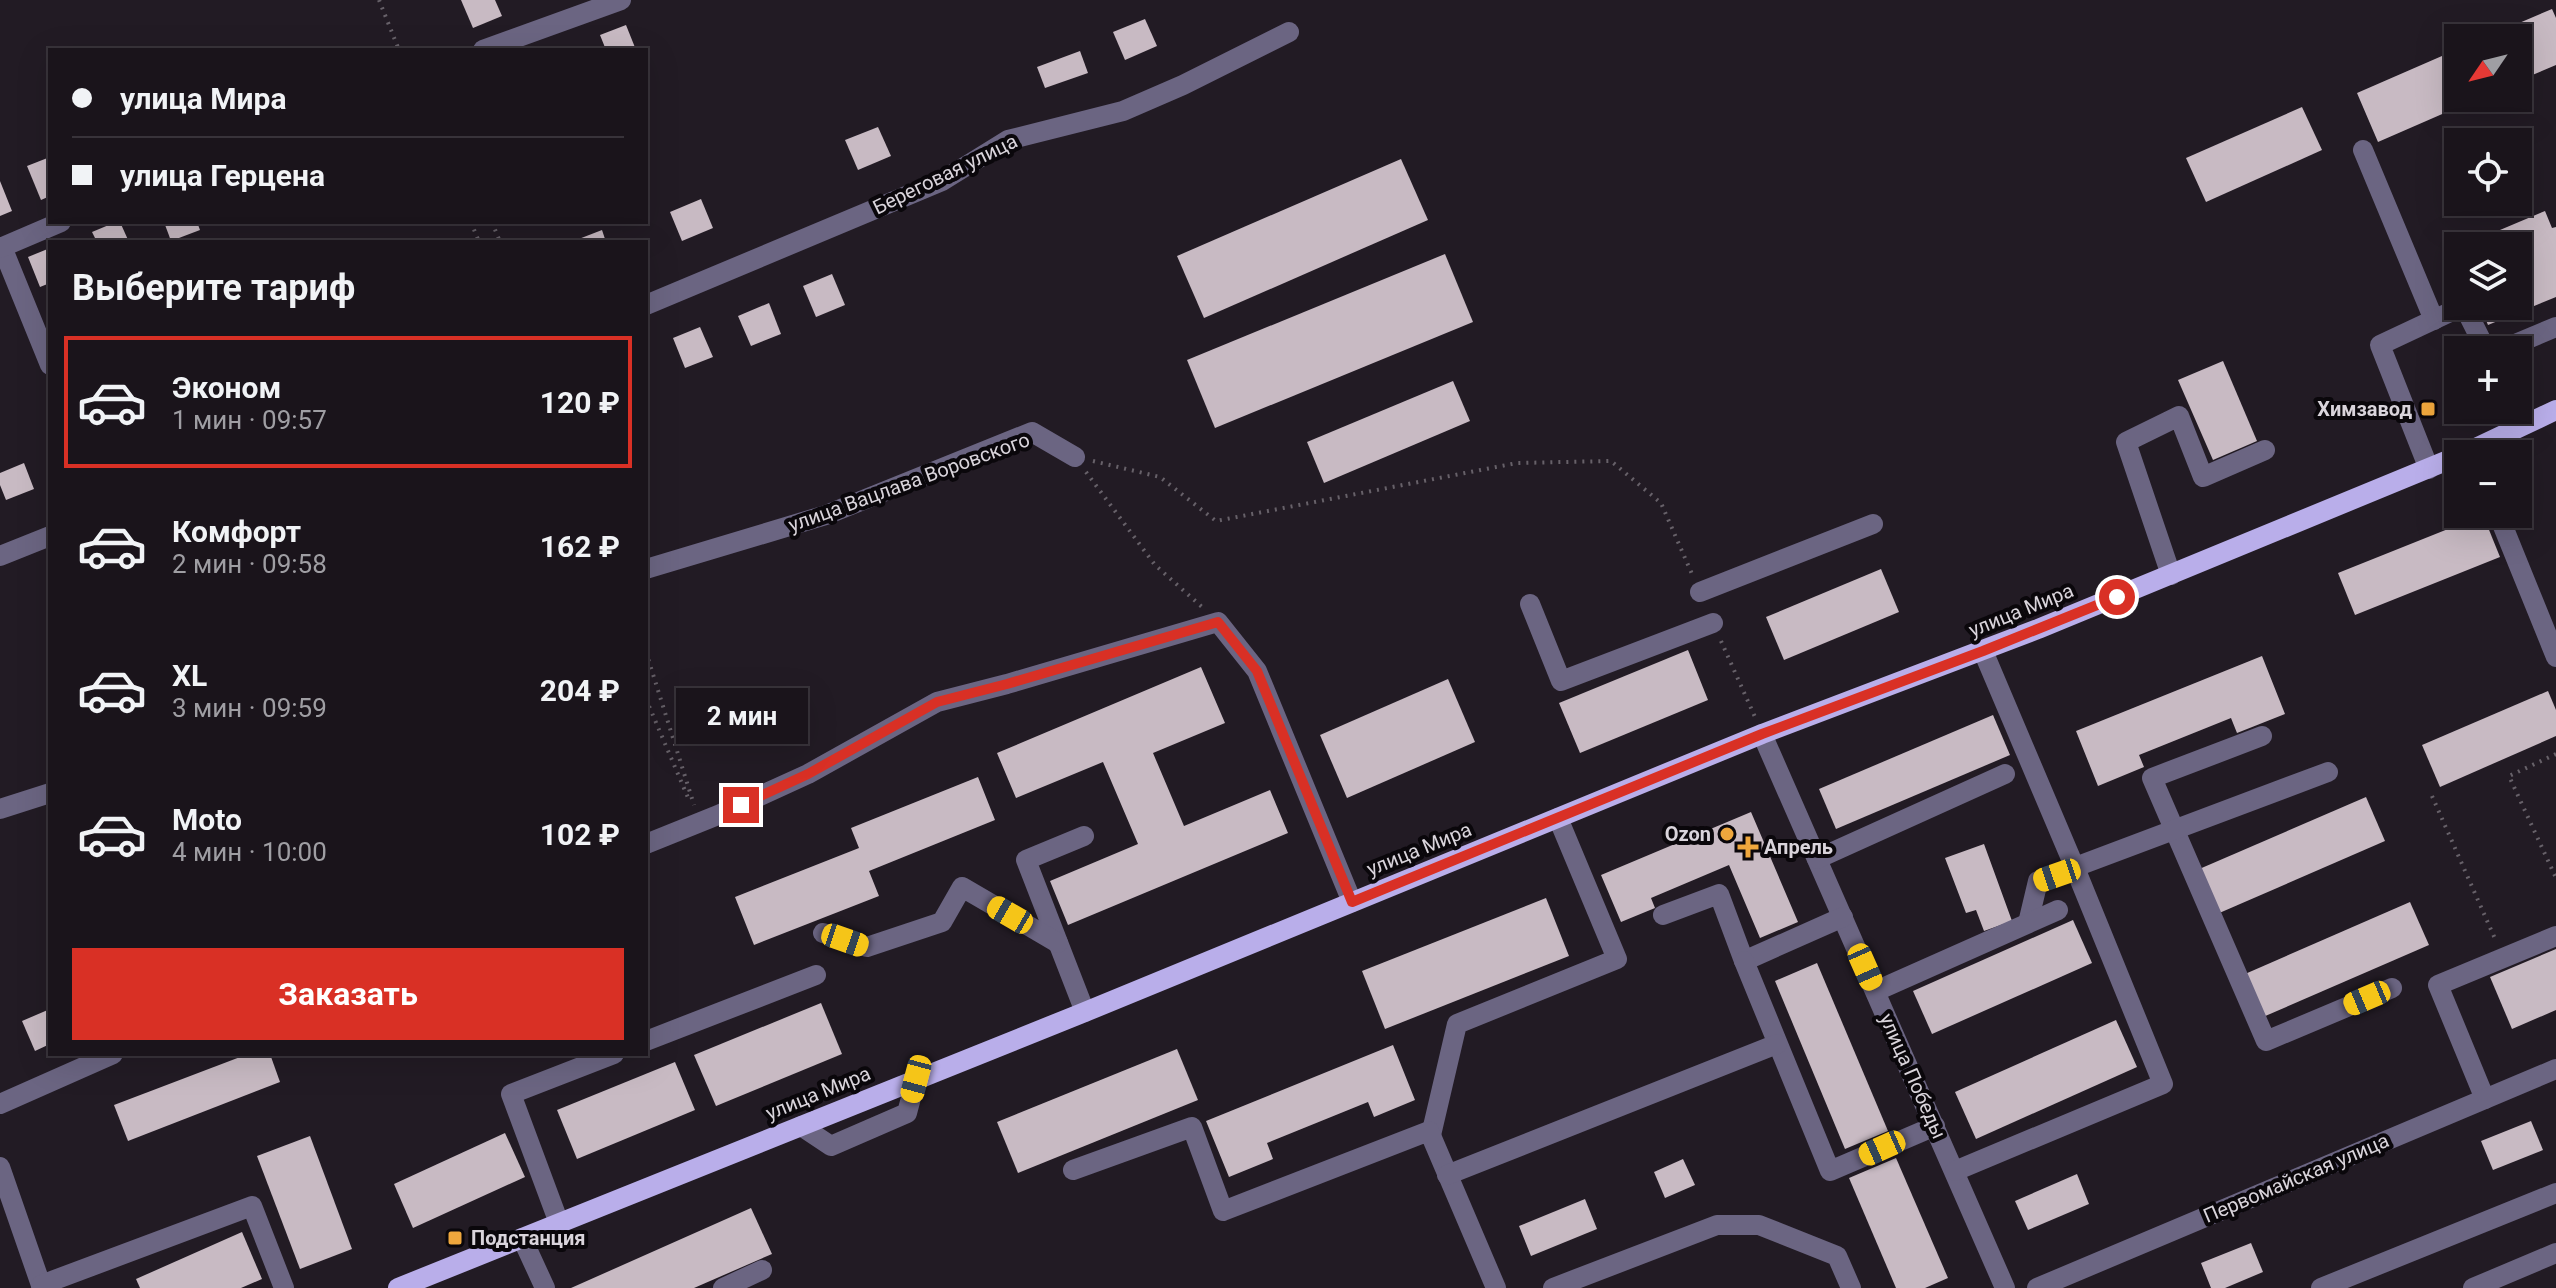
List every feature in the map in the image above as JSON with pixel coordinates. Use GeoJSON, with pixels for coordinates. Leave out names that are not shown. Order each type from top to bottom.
{"type":"FeatureCollection","features":[{"type":"Feature","properties":{"kind":"main road","name":"улица Мира"},"geometry":{"type":"LineString","coordinates":[[2495,440],[2556,410]]}},
{"type":"Feature","properties":{"kind":"main road","name":"улица Мира"},"geometry":{"type":"LineString","coordinates":[[398,1288],[1085,1012],[1762,734],[1983,651],[2444,463]]}},
{"type":"Feature","properties":{"kind":"street"},"geometry":{"type":"LineString","coordinates":[[489,48],[621,0]]}},
{"type":"Feature","properties":{"kind":"street","name":"Береговая улица"},"geometry":{"type":"LineString","coordinates":[[648,304],[942,181],[1008,140],[1123,111],[1289,32]]}},
{"type":"Feature","properties":{"kind":"street"},"geometry":{"type":"LineString","coordinates":[[2363,150],[2434,320]]}},
{"type":"Feature","properties":{"kind":"street"},"geometry":{"type":"LineString","coordinates":[[48,360],[1,247],[56,224]]}},
{"type":"Feature","properties":{"kind":"street"},"geometry":{"type":"LineString","coordinates":[[2429,469],[2380,345],[2444,315]]}},
{"type":"Feature","properties":{"kind":"street"},"geometry":{"type":"LineString","coordinates":[[2532,337],[2556,327]]}},
{"type":"Feature","properties":{"kind":"street"},"geometry":{"type":"LineString","coordinates":[[2171,575],[2126,442],[2179,416],[2203,477],[2265,450]]}},
{"type":"Feature","properties":{"kind":"street","name":"улица Вацлава Воровского"},"geometry":{"type":"LineString","coordinates":[[648,568],[826,515],[1032,432],[1075,457]]}},
{"type":"Feature","properties":{"kind":"street"},"geometry":{"type":"LineString","coordinates":[[1700,592],[1873,524]]}},
{"type":"Feature","properties":{"kind":"street"},"geometry":{"type":"LineString","coordinates":[[2504,528],[2556,657]]}},
{"type":"Feature","properties":{"kind":"street"},"geometry":{"type":"LineString","coordinates":[[0,556],[48,537]]}},
{"type":"Feature","properties":{"kind":"street"},"geometry":{"type":"LineString","coordinates":[[1530,604],[1561,681],[1713,623]]}},
{"type":"Feature","properties":{"kind":"street"},"geometry":{"type":"LineString","coordinates":[[648,843],[808,774],[937,702],[1218,622],[1257,671],[1352,902]]}},
{"type":"Feature","properties":{"kind":"street"},"geometry":{"type":"LineString","coordinates":[[1955,1171],[2163,1084],[1983,651]]}},
{"type":"Feature","properties":{"kind":"street","name":"улица Победы"},"geometry":{"type":"LineString","coordinates":[[1762,734],[2005,1288]]}},
{"type":"Feature","properties":{"kind":"street"},"geometry":{"type":"LineString","coordinates":[[2262,736],[2152,778],[2266,1041],[2392,988]]}},
{"type":"Feature","properties":{"kind":"street"},"geometry":{"type":"LineString","coordinates":[[2028,923],[2038,881],[2328,772]]}},
{"type":"Feature","properties":{"kind":"street"},"geometry":{"type":"LineString","coordinates":[[1817,859],[2005,774]]}},
{"type":"Feature","properties":{"kind":"street"},"geometry":{"type":"LineString","coordinates":[[0,809],[48,794]]}},
{"type":"Feature","properties":{"kind":"street"},"geometry":{"type":"LineString","coordinates":[[1496,1288],[1430,1133],[1457,1024],[1617,959],[1558,818]]}},
{"type":"Feature","properties":{"kind":"street"},"geometry":{"type":"LineString","coordinates":[[1084,836],[1026,860],[1085,1012]]}},
{"type":"Feature","properties":{"kind":"street"},"geometry":{"type":"LineString","coordinates":[[823,933],[867,947],[942,922],[962,887],[1058,943]]}},
{"type":"Feature","properties":{"kind":"street"},"geometry":{"type":"LineString","coordinates":[[1663,915],[1719,894],[1830,1171],[1935,1126]]}},
{"type":"Feature","properties":{"kind":"street"},"geometry":{"type":"LineString","coordinates":[[1876,991],[2058,910]]}},
{"type":"Feature","properties":{"kind":"street"},"geometry":{"type":"LineString","coordinates":[[1744,961],[1843,917]]}},
{"type":"Feature","properties":{"kind":"street"},"geometry":{"type":"LineString","coordinates":[[2485,1099],[2438,985],[2556,936]]}},
{"type":"Feature","properties":{"kind":"street"},"geometry":{"type":"LineString","coordinates":[[648,1040],[816,975]]}},
{"type":"Feature","properties":{"kind":"street"},"geometry":{"type":"LineString","coordinates":[[1447,1175],[1777,1044]]}},
{"type":"Feature","properties":{"kind":"street"},"geometry":{"type":"LineString","coordinates":[[0,1104],[108,1056]]}},
{"type":"Feature","properties":{"kind":"street"},"geometry":{"type":"LineString","coordinates":[[559,1223],[511,1094],[609,1056]]}},
{"type":"Feature","properties":{"kind":"street","name":"Первомайская улица"},"geometry":{"type":"LineString","coordinates":[[2037,1288],[2556,1069]]}},
{"type":"Feature","properties":{"kind":"street"},"geometry":{"type":"LineString","coordinates":[[801,1126],[831,1146],[907,1113],[916,1079]]}},
{"type":"Feature","properties":{"kind":"street"},"geometry":{"type":"LineString","coordinates":[[1073,1170],[1192,1127],[1223,1211],[1430,1133]]}},
{"type":"Feature","properties":{"kind":"street"},"geometry":{"type":"LineString","coordinates":[[0,1167],[41,1286],[252,1206],[284,1288]]}},
{"type":"Feature","properties":{"kind":"street"},"geometry":{"type":"LineString","coordinates":[[2321,1288],[2556,1193]]}},
{"type":"Feature","properties":{"kind":"street"},"geometry":{"type":"LineString","coordinates":[[1553,1288],[1717,1225],[1759,1225],[1837,1256],[1851,1288]]}},
{"type":"Feature","properties":{"kind":"street"},"geometry":{"type":"LineString","coordinates":[[522,1238],[545,1288]]}},
{"type":"Feature","properties":{"kind":"street"},"geometry":{"type":"LineString","coordinates":[[2473,1288],[2556,1253]]}},
{"type":"Feature","properties":{"kind":"street"},"geometry":{"type":"LineString","coordinates":[[723,1288],[762,1270]]}},
{"type":"Feature","properties":{"kind":"path"},"geometry":{"type":"LineString","coordinates":[[379,0],[398,48]]}},
{"type":"Feature","properties":{"kind":"path"},"geometry":{"type":"LineString","coordinates":[[1075,457],[1160,477],[1216,521],[1517,463],[1611,461],[1661,503],[1700,592]]}},
{"type":"Feature","properties":{"kind":"path"},"geometry":{"type":"LineString","coordinates":[[1075,457],[1155,565],[1218,622]]}},
{"type":"Feature","properties":{"kind":"path"},"geometry":{"type":"LineString","coordinates":[[1713,623],[1762,734]]}},
{"type":"Feature","properties":{"kind":"path"},"geometry":{"type":"LineString","coordinates":[[648,658],[699,823]]}},
{"type":"Feature","properties":{"kind":"path"},"geometry":{"type":"LineString","coordinates":[[648,704],[699,823]]}},
{"type":"Feature","properties":{"kind":"path"},"geometry":{"type":"LineString","coordinates":[[2556,754],[2509,776],[2556,878]]}},
{"type":"Feature","properties":{"kind":"path"},"geometry":{"type":"LineString","coordinates":[[2432,796],[2504,957]]}},
{"type":"Feature","properties":{"kind":"building"},"geometry":{"type":"Polygon","coordinates":[[[461,0],[495,0],[502,16],[473,28],[461,0]]]}},
{"type":"Feature","properties":{"kind":"building"},"geometry":{"type":"Polygon","coordinates":[[[2552,9],[2556,18],[2556,65],[2532,75],[2532,24],[2517,24],[2552,9]]]}},
{"type":"Feature","properties":{"kind":"building"},"geometry":{"type":"Polygon","coordinates":[[[1145,19],[1157,46],[1125,60],[1113,32],[1145,19]]]}},
{"type":"Feature","properties":{"kind":"building"},"geometry":{"type":"Polygon","coordinates":[[[626,25],[635,48],[605,48],[600,35],[626,25]]]}},
{"type":"Feature","properties":{"kind":"building"},"geometry":{"type":"Polygon","coordinates":[[[1080,51],[1088,73],[1045,88],[1037,67],[1080,51]]]}},
{"type":"Feature","properties":{"kind":"building"},"geometry":{"type":"Polygon","coordinates":[[[2444,55],[2444,112],[2447,112],[2378,142],[2357,93],[2444,55]]]}},
{"type":"Feature","properties":{"kind":"building"},"geometry":{"type":"Polygon","coordinates":[[[2302,107],[2322,150],[2206,202],[2186,158],[2302,107]]]}},
{"type":"Feature","properties":{"kind":"building"},"geometry":{"type":"Polygon","coordinates":[[[878,127],[891,156],[858,170],[845,140],[878,127]]]}},
{"type":"Feature","properties":{"kind":"building"},"geometry":{"type":"Polygon","coordinates":[[[48,158],[48,197],[41,200],[27,166],[48,158]]]}},
{"type":"Feature","properties":{"kind":"building"},"geometry":{"type":"Polygon","coordinates":[[[1401,159],[1428,220],[1204,318],[1177,256],[1401,159]]]}},
{"type":"Feature","properties":{"kind":"building"},"geometry":{"type":"Polygon","coordinates":[[[0,181],[12,211],[0,216],[0,181]]]}},
{"type":"Feature","properties":{"kind":"building"},"geometry":{"type":"Polygon","coordinates":[[[701,199],[713,228],[682,241],[670,212],[701,199]]]}},
{"type":"Feature","properties":{"kind":"building"},"geometry":{"type":"Polygon","coordinates":[[[2545,211],[2552,228],[2556,227],[2556,297],[2532,307],[2532,232],[2495,232],[2545,211]]]}},
{"type":"Feature","properties":{"kind":"building"},"geometry":{"type":"Polygon","coordinates":[[[111,224],[121,224],[128,240],[96,240],[92,232],[111,224]]]}},
{"type":"Feature","properties":{"kind":"building"},"geometry":{"type":"Polygon","coordinates":[[[165,224],[198,224],[200,230],[171,240],[165,224]]]}},
{"type":"Feature","properties":{"kind":"building"},"geometry":{"type":"Polygon","coordinates":[[[602,230],[605,240],[576,240],[602,230]]]}},
{"type":"Feature","properties":{"kind":"building"},"geometry":{"type":"Polygon","coordinates":[[[48,249],[48,284],[40,287],[28,257],[48,249]]]}},
{"type":"Feature","properties":{"kind":"building"},"geometry":{"type":"Polygon","coordinates":[[[1445,254],[1473,322],[1215,428],[1187,360],[1445,254]]]}},
{"type":"Feature","properties":{"kind":"building"},"geometry":{"type":"Polygon","coordinates":[[[832,274],[845,305],[816,317],[803,286],[832,274]]]}},
{"type":"Feature","properties":{"kind":"building"},"geometry":{"type":"Polygon","coordinates":[[[769,303],[781,334],[751,346],[738,316],[769,303]]]}},
{"type":"Feature","properties":{"kind":"building"},"geometry":{"type":"Polygon","coordinates":[[[700,327],[713,357],[685,368],[673,338],[700,327]]]}},
{"type":"Feature","properties":{"kind":"building"},"geometry":{"type":"Polygon","coordinates":[[[2223,361],[2257,441],[2213,460],[2178,380],[2223,361]]]}},
{"type":"Feature","properties":{"kind":"building"},"geometry":{"type":"Polygon","coordinates":[[[1453,381],[1470,421],[1324,483],[1307,442],[1453,381]]]}},
{"type":"Feature","properties":{"kind":"building"},"geometry":{"type":"Polygon","coordinates":[[[24,463],[34,489],[6,500],[0,485],[0,473],[24,463]]]}},
{"type":"Feature","properties":{"kind":"building"},"geometry":{"type":"Polygon","coordinates":[[[2450,528],[2488,528],[2500,557],[2355,615],[2338,573],[2450,528]]]}},
{"type":"Feature","properties":{"kind":"building"},"geometry":{"type":"Polygon","coordinates":[[[1881,569],[1899,612],[1784,660],[1766,617],[1881,569]]]}},
{"type":"Feature","properties":{"kind":"building"},"geometry":{"type":"Polygon","coordinates":[[[1688,650],[1708,700],[1580,753],[1559,703],[1688,650]]]}},
{"type":"Feature","properties":{"kind":"building"},"geometry":{"type":"Polygon","coordinates":[[[2262,656],[2285,714],[2237,733],[2231,718],[2139,755],[2144,767],[2098,786],[2076,731],[2262,656]]]}},
{"type":"Feature","properties":{"kind":"building"},"geometry":{"type":"Polygon","coordinates":[[[1201,667],[1225,723],[1153,753],[1184,826],[1270,790],[1288,833],[1068,925],[1050,881],[1138,844],[1103,762],[1016,798],[997,753],[1201,667]]]}},
{"type":"Feature","properties":{"kind":"building"},"geometry":{"type":"Polygon","coordinates":[[[1448,679],[1475,742],[1347,798],[1320,735],[1448,679]]]}},
{"type":"Feature","properties":{"kind":"building"},"geometry":{"type":"Polygon","coordinates":[[[2548,691],[2556,710],[2556,736],[2440,787],[2422,745],[2548,691]]]}},
{"type":"Feature","properties":{"kind":"building"},"geometry":{"type":"Polygon","coordinates":[[[1993,715],[2010,755],[1836,829],[1819,789],[1993,715]]]}},
{"type":"Feature","properties":{"kind":"building"},"geometry":{"type":"Polygon","coordinates":[[[978,777],[995,820],[869,871],[879,896],[754,945],[735,897],[859,848],[851,828],[978,777]]]}},
{"type":"Feature","properties":{"kind":"building"},"geometry":{"type":"Polygon","coordinates":[[[2366,797],[2385,841],[2217,914],[2197,870],[2366,797]]]}},
{"type":"Feature","properties":{"kind":"building"},"geometry":{"type":"Polygon","coordinates":[[[1751,812],[1798,922],[1760,938],[1729,865],[1651,898],[1655,908],[1621,922],[1601,875],[1751,812]]]}},
{"type":"Feature","properties":{"kind":"building"},"geometry":{"type":"Polygon","coordinates":[[[1984,844],[2012,921],[1984,931],[1976,910],[1966,913],[1945,858],[1984,844]]]}},
{"type":"Feature","properties":{"kind":"building"},"geometry":{"type":"Polygon","coordinates":[[[1546,898],[1569,956],[1385,1029],[1362,971],[1546,898]]]}},
{"type":"Feature","properties":{"kind":"building"},"geometry":{"type":"Polygon","coordinates":[[[2410,902],[2429,945],[2263,1017],[2245,974],[2410,902]]]}},
{"type":"Feature","properties":{"kind":"building"},"geometry":{"type":"Polygon","coordinates":[[[2073,920],[2092,963],[1932,1034],[1913,991],[2073,920]]]}},
{"type":"Feature","properties":{"kind":"building"},"geometry":{"type":"Polygon","coordinates":[[[2556,949],[2556,1010],[2512,1029],[2490,977],[2556,949]]]}},
{"type":"Feature","properties":{"kind":"building"},"geometry":{"type":"Polygon","coordinates":[[[1817,963],[1888,1131],[1845,1149],[1775,981],[1817,963]]]}},
{"type":"Feature","properties":{"kind":"building"},"geometry":{"type":"Polygon","coordinates":[[[821,1003],[842,1054],[716,1106],[694,1055],[821,1003]]]}},
{"type":"Feature","properties":{"kind":"building"},"geometry":{"type":"Polygon","coordinates":[[[48,1010],[48,1045],[35,1051],[22,1021],[48,1010]]]}},
{"type":"Feature","properties":{"kind":"building"},"geometry":{"type":"Polygon","coordinates":[[[2116,1020],[2137,1067],[1976,1139],[1955,1092],[2116,1020]]]}},
{"type":"Feature","properties":{"kind":"building"},"geometry":{"type":"Polygon","coordinates":[[[1393,1045],[1415,1100],[1374,1117],[1368,1102],[1267,1143],[1273,1159],[1229,1177],[1206,1121],[1393,1045]]]}},
{"type":"Feature","properties":{"kind":"building"},"geometry":{"type":"Polygon","coordinates":[[[1177,1049],[1198,1100],[1018,1173],[997,1122],[1177,1049]]]}},
{"type":"Feature","properties":{"kind":"building"},"geometry":{"type":"Polygon","coordinates":[[[243,1056],[271,1056],[280,1082],[128,1141],[114,1105],[243,1056]]]}},
{"type":"Feature","properties":{"kind":"building"},"geometry":{"type":"Polygon","coordinates":[[[675,1062],[695,1110],[577,1159],[557,1110],[675,1062]]]}},
{"type":"Feature","properties":{"kind":"building"},"geometry":{"type":"Polygon","coordinates":[[[2531,1121],[2543,1150],[2493,1170],[2481,1141],[2531,1121]]]}},
{"type":"Feature","properties":{"kind":"building"},"geometry":{"type":"Polygon","coordinates":[[[505,1133],[525,1177],[413,1228],[394,1184],[505,1133]]]}},
{"type":"Feature","properties":{"kind":"building"},"geometry":{"type":"Polygon","coordinates":[[[310,1136],[352,1249],[300,1269],[257,1156],[310,1136]]]}},
{"type":"Feature","properties":{"kind":"building"},"geometry":{"type":"Polygon","coordinates":[[[1896,1158],[1948,1278],[1925,1288],[1896,1288],[1849,1178],[1896,1158]]]}},
{"type":"Feature","properties":{"kind":"building"},"geometry":{"type":"Polygon","coordinates":[[[1683,1159],[1695,1185],[1665,1198],[1654,1172],[1683,1159]]]}},
{"type":"Feature","properties":{"kind":"building"},"geometry":{"type":"Polygon","coordinates":[[[2077,1174],[2089,1204],[2028,1230],[2015,1201],[2077,1174]]]}},
{"type":"Feature","properties":{"kind":"building"},"geometry":{"type":"Polygon","coordinates":[[[1585,1199],[1597,1229],[1531,1256],[1519,1226],[1585,1199]]]}},
{"type":"Feature","properties":{"kind":"building"},"geometry":{"type":"Polygon","coordinates":[[[751,1208],[772,1254],[694,1288],[571,1288],[751,1208]]]}},
{"type":"Feature","properties":{"kind":"building"},"geometry":{"type":"Polygon","coordinates":[[[242,1232],[262,1279],[241,1288],[140,1288],[136,1279],[242,1232]]]}},
{"type":"Feature","properties":{"kind":"building"},"geometry":{"type":"Polygon","coordinates":[[[2251,1243],[2263,1272],[2225,1288],[2211,1288],[2201,1263],[2251,1243]]]}},
{"type":"Feature","properties":{"kind":"place","name":"Химзавод"},"geometry":{"type":"Point","coordinates":[2428,409]}},
{"type":"Feature","properties":{"kind":"place","name":"Ozon"},"geometry":{"type":"Point","coordinates":[1727,834]}},
{"type":"Feature","properties":{"kind":"place","name":"Апрель"},"geometry":{"type":"Point","coordinates":[1748,847]}},
{"type":"Feature","properties":{"kind":"place","name":"Подстанция"},"geometry":{"type":"Point","coordinates":[455,1238]}},
{"type":"Feature","properties":{"kind":"route"},"geometry":{"type":"LineString","coordinates":[[741,805],[808,774],[937,702],[1218,622],[1257,671],[1352,902],[1762,734],[2117,597]]}}]}
